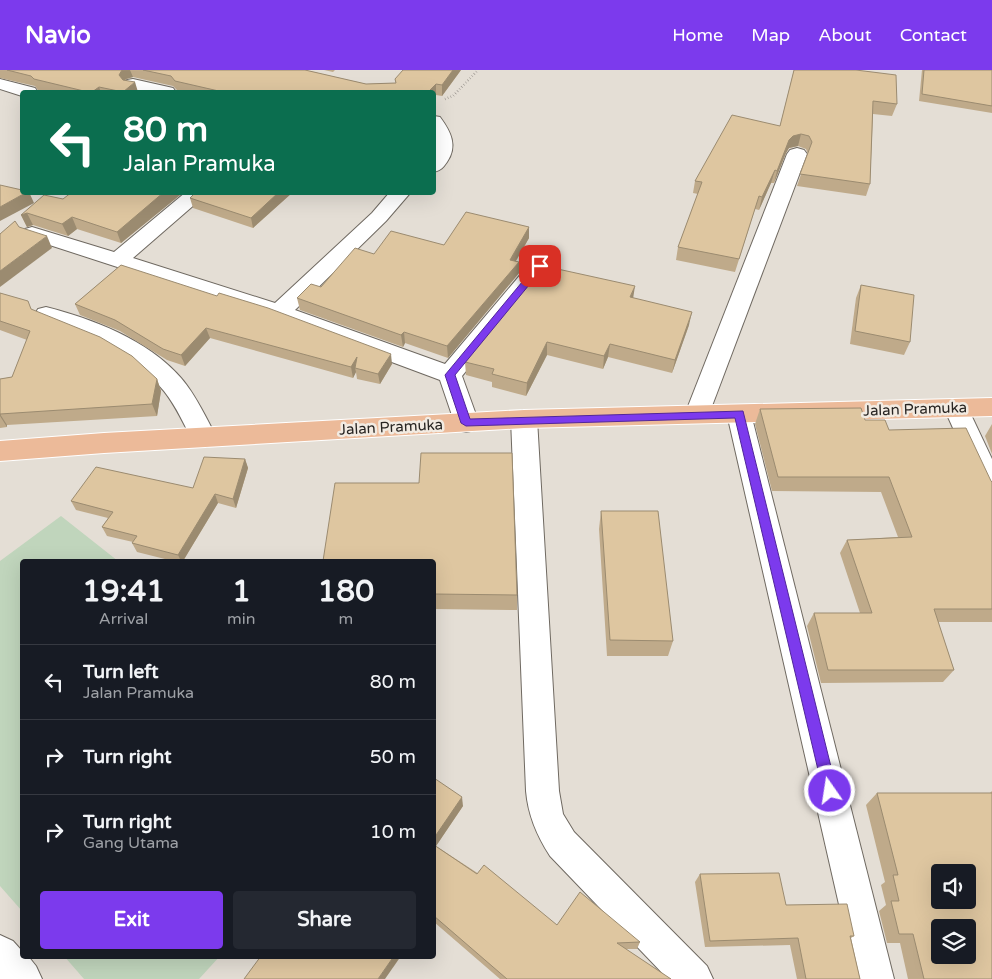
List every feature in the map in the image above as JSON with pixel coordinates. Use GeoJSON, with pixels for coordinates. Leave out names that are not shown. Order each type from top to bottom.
{"type":"FeatureCollection","features":[{"type":"Feature","properties":{"kind":"main road","name":"Jalan Pramuka"},"geometry":{"type":"LineString","coordinates":[[0,451],[524,420],[992,407]]}},
{"type":"Feature","properties":{"kind":"street"},"geometry":{"type":"LineString","coordinates":[[0,84],[22,90]]}},
{"type":"Feature","properties":{"kind":"street"},"geometry":{"type":"LineString","coordinates":[[133,84],[158,90]]}},
{"type":"Feature","properties":{"kind":"street"},"geometry":{"type":"LineString","coordinates":[[436,125],[445,144],[442,156],[436,164]]}},
{"type":"Feature","properties":{"kind":"street"},"geometry":{"type":"LineString","coordinates":[[697,414],[797,154]]}},
{"type":"Feature","properties":{"kind":"street"},"geometry":{"type":"LineString","coordinates":[[117,261],[195,195]]}},
{"type":"Feature","properties":{"kind":"street"},"geometry":{"type":"LineString","coordinates":[[279,312],[379,217],[398,195]]}},
{"type":"Feature","properties":{"kind":"street"},"geometry":{"type":"LineString","coordinates":[[32,232],[279,312],[450,375]]}},
{"type":"Feature","properties":{"kind":"street"},"geometry":{"type":"LineString","coordinates":[[450,375],[540,266]]}},
{"type":"Feature","properties":{"kind":"street"},"geometry":{"type":"LineString","coordinates":[[46,314],[89,328],[115,341],[153,366],[173,385],[204,438]]}},
{"type":"Feature","properties":{"kind":"street"},"geometry":{"type":"LineString","coordinates":[[450,375],[466,423]]}},
{"type":"Feature","properties":{"kind":"street"},"geometry":{"type":"LineString","coordinates":[[956,408],[992,488]]}},
{"type":"Feature","properties":{"kind":"street"},"geometry":{"type":"LineString","coordinates":[[739,414],[875,979]]}},
{"type":"Feature","properties":{"kind":"street"},"geometry":{"type":"LineString","coordinates":[[524,420],[542,754],[543,805],[550,828],[562,844],[694,979]]}},
{"type":"Feature","properties":{"kind":"street"},"geometry":{"type":"LineString","coordinates":[[0,954],[23,979]]}},
{"type":"Feature","properties":{"kind":"path"},"geometry":{"type":"LineString","coordinates":[[440,100],[453,96],[478,70]]}},
{"type":"Feature","properties":{"kind":"green space"},"geometry":{"type":"Polygon","coordinates":[[[61,516],[115,559],[20,559],[20,909],[0,886],[0,561],[61,516]]]}},
{"type":"Feature","properties":{"kind":"green space"},"geometry":{"type":"Polygon","coordinates":[[[67,959],[217,959],[199,979],[84,979],[67,959]]]}},
{"type":"Feature","properties":{"kind":"building"},"geometry":{"type":"Polygon","coordinates":[[[7,70],[122,70],[119,75],[123,80],[135,82],[125,90],[99,87],[95,90],[80,90],[34,79],[31,76],[7,70]]]}},
{"type":"Feature","properties":{"kind":"building"},"geometry":{"type":"Polygon","coordinates":[[[143,70],[305,70],[366,84],[396,83],[395,79],[403,70],[453,70],[442,85],[436,84],[430,90],[214,90],[175,81],[171,76],[143,70]]]}},
{"type":"Feature","properties":{"kind":"building"},"geometry":{"type":"Polygon","coordinates":[[[794,70],[856,70],[896,75],[897,104],[873,101],[870,184],[800,174],[812,142],[809,136],[801,134],[793,136],[789,140],[777,171],[775,170],[762,197],[759,196],[739,259],[678,247],[702,182],[695,181],[732,115],[780,126],[794,70]]]}},
{"type":"Feature","properties":{"kind":"building"},"geometry":{"type":"Polygon","coordinates":[[[924,70],[992,70],[992,106],[922,94],[924,70]]]}},
{"type":"Feature","properties":{"kind":"building"},"geometry":{"type":"Polygon","coordinates":[[[0,185],[20,190],[20,195],[22,195],[0,207],[0,185]]]}},
{"type":"Feature","properties":{"kind":"building"},"geometry":{"type":"Polygon","coordinates":[[[44,195],[63,199],[68,195],[160,195],[117,232],[72,217],[62,224],[27,213],[21,215],[44,195]]]}},
{"type":"Feature","properties":{"kind":"building"},"geometry":{"type":"Polygon","coordinates":[[[193,195],[276,195],[251,218],[190,198],[193,195]]]}},
{"type":"Feature","properties":{"kind":"building"},"geometry":{"type":"Polygon","coordinates":[[[466,212],[529,227],[510,260],[519,262],[447,346],[404,332],[401,335],[297,298],[311,284],[321,287],[355,248],[374,254],[391,231],[444,245],[466,212]]]}},
{"type":"Feature","properties":{"kind":"building"},"geometry":{"type":"Polygon","coordinates":[[[15,221],[19,227],[47,236],[0,271],[0,234],[15,221]]]}},
{"type":"Feature","properties":{"kind":"building"},"geometry":{"type":"Polygon","coordinates":[[[121,265],[217,296],[219,293],[268,308],[391,354],[378,374],[355,368],[357,357],[351,367],[206,328],[181,355],[163,349],[115,320],[75,304],[121,265]]]}},
{"type":"Feature","properties":{"kind":"building"},"geometry":{"type":"Polygon","coordinates":[[[544,266],[635,286],[630,297],[692,312],[675,360],[610,344],[604,356],[547,342],[527,383],[492,374],[494,369],[465,362],[544,266]]]}},
{"type":"Feature","properties":{"kind":"building"},"geometry":{"type":"Polygon","coordinates":[[[861,285],[914,295],[910,342],[855,331],[861,285]]]}},
{"type":"Feature","properties":{"kind":"building"},"geometry":{"type":"Polygon","coordinates":[[[0,293],[28,301],[31,309],[100,337],[132,356],[157,379],[152,404],[0,414],[0,379],[12,377],[30,331],[0,321],[0,293]]]}},
{"type":"Feature","properties":{"kind":"building"},"geometry":{"type":"Polygon","coordinates":[[[861,408],[865,420],[885,420],[889,430],[966,428],[992,482],[992,609],[934,609],[954,670],[828,670],[814,613],[872,613],[847,540],[912,537],[889,477],[778,477],[760,409],[861,408]]]}},
{"type":"Feature","properties":{"kind":"building"},"geometry":{"type":"Polygon","coordinates":[[[421,453],[512,453],[517,595],[436,594],[436,559],[323,559],[335,483],[419,483],[421,453]]]}},
{"type":"Feature","properties":{"kind":"building"},"geometry":{"type":"Polygon","coordinates":[[[204,457],[245,459],[233,499],[215,494],[178,555],[132,543],[137,536],[102,527],[113,512],[71,501],[96,467],[193,488],[204,457]]]}},
{"type":"Feature","properties":{"kind":"building"},"geometry":{"type":"Polygon","coordinates":[[[601,511],[658,511],[673,641],[610,640],[601,511]]]}},
{"type":"Feature","properties":{"kind":"building"},"geometry":{"type":"Polygon","coordinates":[[[436,779],[462,797],[436,835],[436,779]]]}},
{"type":"Feature","properties":{"kind":"building"},"geometry":{"type":"Polygon","coordinates":[[[877,793],[992,793],[992,979],[924,979],[913,934],[899,934],[891,901],[899,901],[893,875],[898,875],[877,793]]]}},
{"type":"Feature","properties":{"kind":"building"},"geometry":{"type":"Polygon","coordinates":[[[436,846],[477,874],[484,865],[557,925],[580,892],[640,942],[617,943],[671,979],[507,979],[436,918],[436,846]]]}},
{"type":"Feature","properties":{"kind":"building"},"geometry":{"type":"Polygon","coordinates":[[[779,873],[786,905],[847,904],[854,936],[850,936],[860,979],[806,979],[798,938],[710,941],[700,874],[779,873]]]}},
{"type":"Feature","properties":{"kind":"building"},"geometry":{"type":"Polygon","coordinates":[[[259,959],[392,959],[378,979],[244,979],[259,959]]]}},
{"type":"Feature","properties":{"kind":"route"},"geometry":{"type":"LineString","coordinates":[[540,266],[450,375],[466,423],[739,414],[830,791]]}}]}
